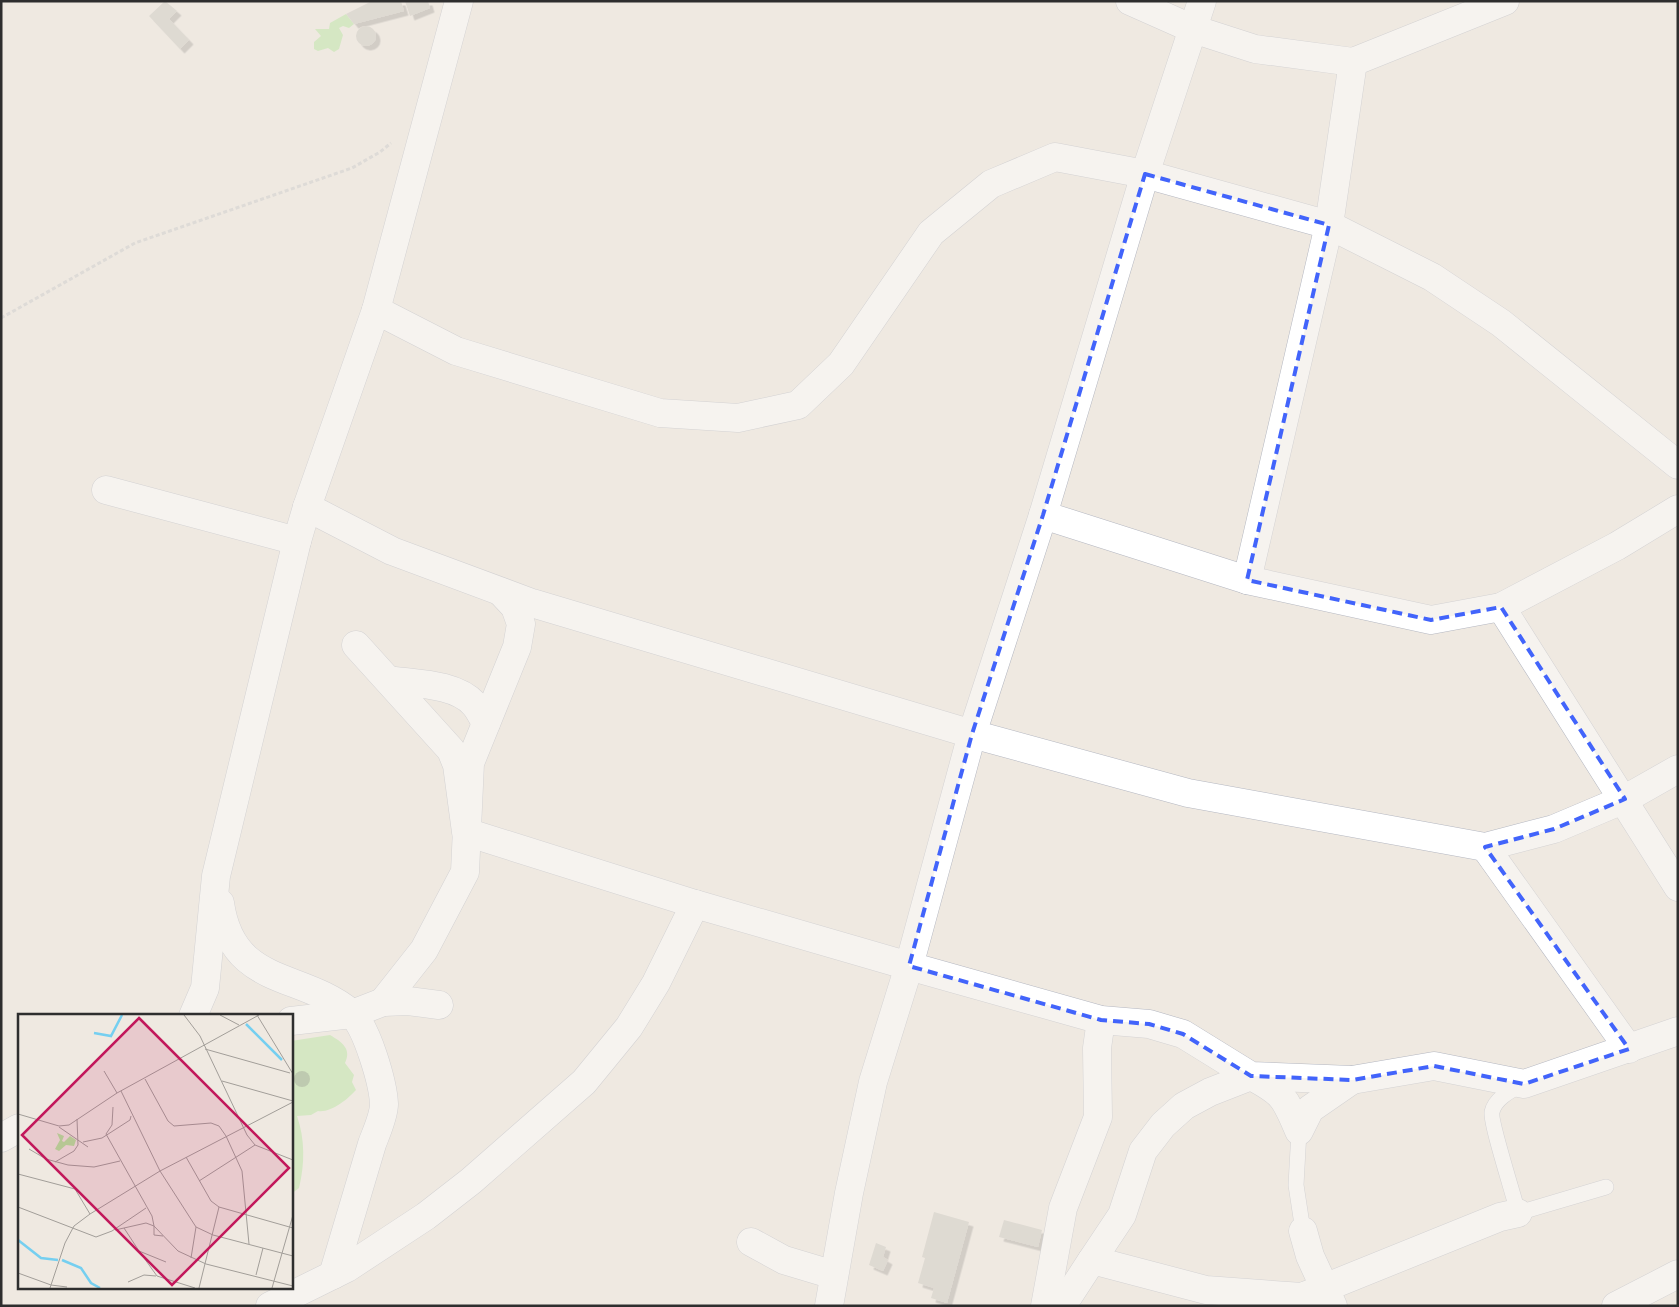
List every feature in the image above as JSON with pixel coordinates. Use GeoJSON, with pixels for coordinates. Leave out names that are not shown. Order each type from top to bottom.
{"type":"FeatureCollection","features":[{"type":"Feature","properties":{"kind":"street"},"geometry":{"type":"LineString","coordinates":[[195,1014],[205,988],[216,876],[297,541],[306,507],[376,310],[459,1]]}},
{"type":"Feature","properties":{"kind":"street"},"geometry":{"type":"LineString","coordinates":[[1130,1],[1193,29],[1255,49],[1353,62],[1505,1]]}},
{"type":"Feature","properties":{"kind":"street"},"geometry":{"type":"LineString","coordinates":[[829,1306],[849,1193],[873,1082],[909,966],[972,734],[1043,514],[1145,174],[1202,1]]}},
{"type":"Feature","properties":{"kind":"street"},"geometry":{"type":"LineString","coordinates":[[1247,580],[1329,225],[1353,62]]}},
{"type":"Feature","properties":{"kind":"street"},"geometry":{"type":"LineString","coordinates":[[376,310],[456,351],[660,413],[738,418],[798,405],[841,364],[931,233],[991,184],[1055,157],[1145,174],[1329,225],[1432,277],[1501,323],[1678,465]]}},
{"type":"Feature","properties":{"kind":"street"},"geometry":{"type":"LineString","coordinates":[[106,490],[297,541]]}},
{"type":"Feature","properties":{"kind":"street"},"geometry":{"type":"LineString","coordinates":[[306,507],[392,552],[532,603],[972,734],[1188,793],[1485,847],[1554,829],[1625,799],[1678,769]]}},
{"type":"Feature","properties":{"kind":"street"},"geometry":{"type":"LineString","coordinates":[[1043,514],[1247,580],[1431,620],[1501,607],[1617,546],[1678,509]]}},
{"type":"Feature","properties":{"kind":"street"},"geometry":{"type":"LineString","coordinates":[[383,1002],[424,950],[464,872],[470,763],[517,647],[521,624],[515,607],[501,592]]}},
{"type":"Feature","properties":{"kind":"street"},"geometry":{"type":"LineString","coordinates":[[1501,607],[1625,799],[1678,886]]}},
{"type":"Feature","properties":{"kind":"street"},"geometry":{"type":"LineString","coordinates":[[356,645],[450,750],[458,765],[466,832]]}},
{"type":"Feature","properties":{"kind":"street"},"geometry":{"type":"LineString","coordinates":[[463,696],[479,694],[490,688],[511,662]]}},
{"type":"Feature","properties":{"kind":"street"},"geometry":{"type":"LineString","coordinates":[[389,680],[427,685],[463,696],[474,704],[486,724]]}},
{"type":"Feature","properties":{"kind":"street"},"geometry":{"type":"LineString","coordinates":[[466,832],[695,904],[909,966],[1101,1020],[1149,1024],[1183,1034],[1251,1076],[1278,1090],[1288,1104],[1299,1131]]}},
{"type":"Feature","properties":{"kind":"street"},"geometry":{"type":"LineString","coordinates":[[1485,847],[1629,1050]]}},
{"type":"Feature","properties":{"kind":"street"},"geometry":{"type":"LineString","coordinates":[[216,876],[225,929],[229,938],[243,955],[262,970],[335,1002],[352,1014],[363,1028],[368,1042],[384,1106],[333,1275]]}},
{"type":"Feature","properties":{"kind":"street"},"geometry":{"type":"LineString","coordinates":[[270,1306],[347,1268],[434,1210],[471,1181],[584,1082],[629,1027],[656,983],[695,904]]}},
{"type":"Feature","properties":{"kind":"street"},"geometry":{"type":"LineString","coordinates":[[292,1021],[352,1014],[383,1002],[408,1001],[439,1005]]}},
{"type":"Feature","properties":{"kind":"street"},"geometry":{"type":"LineString","coordinates":[[1045,1306],[1063,1208],[1098,1117],[1097,1048],[1101,1020]]}},
{"type":"Feature","properties":{"kind":"street"},"geometry":{"type":"LineString","coordinates":[[1062,1306],[1122,1215],[1143,1151],[1163,1124],[1184,1106],[1201,1096],[1251,1076],[1352,1080],[1434,1066],[1524,1084],[1629,1050],[1678,1031]]}},
{"type":"Feature","properties":{"kind":"street"},"geometry":{"type":"LineString","coordinates":[[1299,1131],[1310,1108],[1352,1080]]}},
{"type":"Feature","properties":{"kind":"street"},"geometry":{"type":"LineString","coordinates":[[1,1138],[18,1129]]}},
{"type":"Feature","properties":{"kind":"street"},"geometry":{"type":"LineString","coordinates":[[1092,1260],[1206,1290],[1320,1299],[1511,1208]]}},
{"type":"Feature","properties":{"kind":"street"},"geometry":{"type":"LineString","coordinates":[[1303,1231],[1320,1299]]}},
{"type":"Feature","properties":{"kind":"street"},"geometry":{"type":"LineString","coordinates":[[751,1242],[784,1260],[834,1275]]}},
{"type":"Feature","properties":{"kind":"street"},"geometry":{"type":"LineString","coordinates":[[1616,1306],[1678,1274]]}},
{"type":"Feature","properties":{"kind":"lane"},"geometry":{"type":"LineString","coordinates":[[1524,1084],[1506,1094],[1492,1112],[1493,1127],[1511,1208],[1606,1187]]}},
{"type":"Feature","properties":{"kind":"lane"},"geometry":{"type":"LineString","coordinates":[[1299,1131],[1296,1185],[1303,1231]]}},
{"type":"Feature","properties":{"kind":"path"},"geometry":{"type":"LineString","coordinates":[[1,318],[135,243],[352,168],[380,152],[394,140]]}},
{"type":"Feature","properties":{"kind":"highlighted area"},"geometry":{"type":"Polygon","coordinates":[[[1145,174],[1329,225],[1247,580],[1431,620],[1501,607],[1625,799],[1554,829],[1485,847],[1629,1049],[1524,1084],[1434,1066],[1352,1080],[1251,1076],[1183,1034],[1149,1024],[1101,1020],[909,966],[972,734],[1043,515],[1145,174]]]}},
{"type":"Feature","properties":{"kind":"green space"},"geometry":{"type":"Polygon","coordinates":[[[346,14],[354,24],[349,28],[343,26],[339,28],[343,35],[339,49],[334,52],[328,48],[318,51],[314,49],[314,42],[321,36],[315,29],[329,29],[330,23],[346,14]]]}},
{"type":"Feature","properties":{"kind":"green space"},"geometry":{"type":"Polygon","coordinates":[[[330,1035],[342,1043],[347,1054],[345,1063],[354,1075],[352,1082],[356,1090],[334,1108],[318,1111],[311,1115],[297,1116],[302,1134],[303,1161],[299,1188],[292,1193],[292,1041],[330,1035]]]}},
{"type":"Feature","properties":{"kind":"building"},"geometry":{"type":"Polygon","coordinates":[[[165,1],[177,11],[169,19],[189,40],[180,49],[149,16],[165,1]]]}},
{"type":"Feature","properties":{"kind":"building"},"geometry":{"type":"Polygon","coordinates":[[[372,1],[401,1],[404,11],[354,24],[346,14],[372,1]]]}},
{"type":"Feature","properties":{"kind":"building"},"geometry":{"type":"Polygon","coordinates":[[[405,1],[428,1],[430,8],[410,16],[405,1]]]}},
{"type":"Feature","properties":{"kind":"building"},"geometry":{"type":"Polygon","coordinates":[[[366,26],[373,29],[376,36],[373,43],[366,46],[359,43],[356,36],[359,29],[366,26]]]}},
{"type":"Feature","properties":{"kind":"building"},"geometry":{"type":"Polygon","coordinates":[[[934,1212],[969,1222],[947,1303],[931,1298],[934,1288],[918,1283],[925,1258],[922,1257],[934,1212]]]}},
{"type":"Feature","properties":{"kind":"building"},"geometry":{"type":"Polygon","coordinates":[[[1004,1220],[1042,1230],[1038,1247],[999,1237],[1004,1220]]]}},
{"type":"Feature","properties":{"kind":"building"},"geometry":{"type":"Polygon","coordinates":[[[876,1243],[886,1247],[883,1257],[888,1260],[883,1271],[869,1265],[876,1243]]]}}]}
